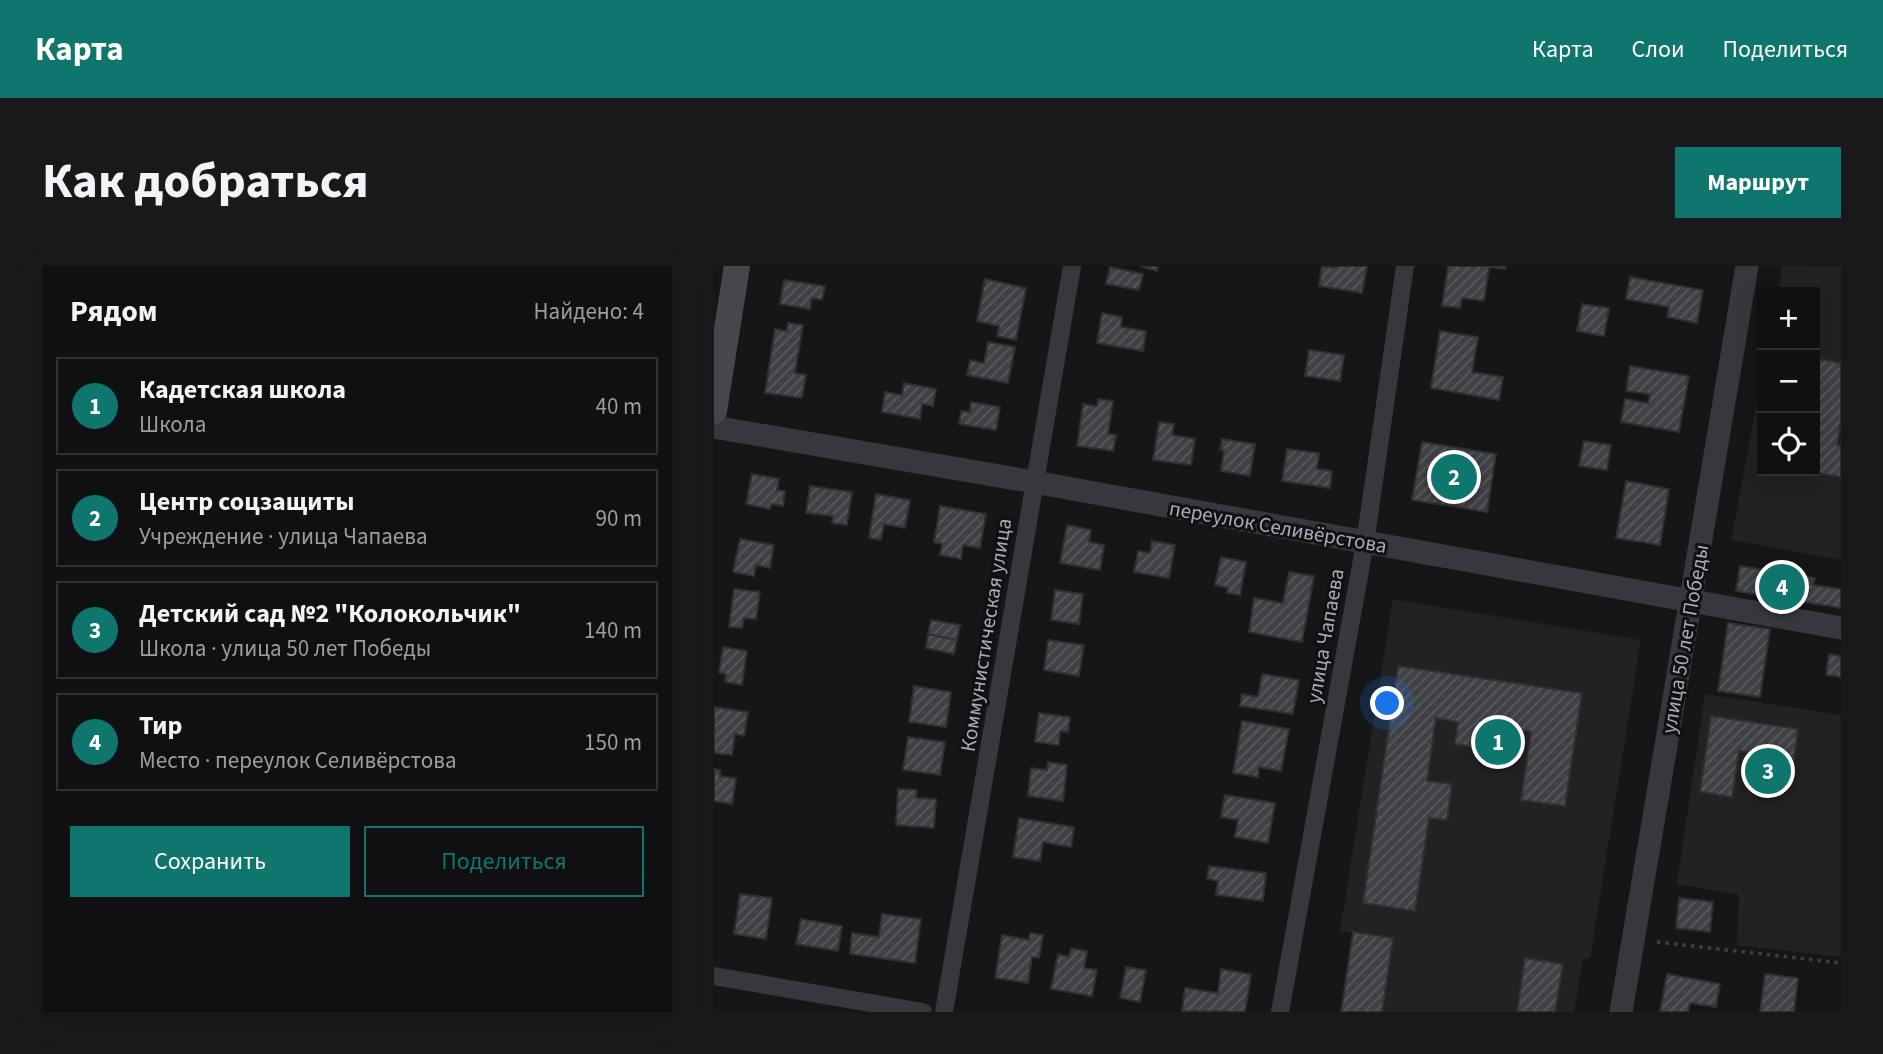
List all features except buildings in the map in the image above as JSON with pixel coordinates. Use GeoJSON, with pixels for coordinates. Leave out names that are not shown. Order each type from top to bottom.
{"type":"FeatureCollection","features":[{"type":"Feature","properties":{"kind":"main road"},"geometry":{"type":"LineString","coordinates":[[714,411],[737,266]]}},
{"type":"Feature","properties":{"kind":"street","name":"Коммунистическая улица"},"geometry":{"type":"LineString","coordinates":[[944,1012],[1072,266]]}},
{"type":"Feature","properties":{"kind":"street","name":"улица Чапаева"},"geometry":{"type":"LineString","coordinates":[[1280,1012],[1365,543],[1405,266]]}},
{"type":"Feature","properties":{"kind":"street","name":"улица 50 лет Победы"},"geometry":{"type":"LineString","coordinates":[[1620,1012],[1692,602],[1747,266]]}},
{"type":"Feature","properties":{"kind":"street","name":"переулок Селивёрстова"},"geometry":{"type":"LineString","coordinates":[[714,427],[1841,628]]}},
{"type":"Feature","properties":{"kind":"street"},"geometry":{"type":"LineString","coordinates":[[714,976],[923,1012]]}},
{"type":"Feature","properties":{"kind":"path"},"geometry":{"type":"LineString","coordinates":[[1657,942],[1841,962]]}},
{"type":"Feature","properties":{"kind":"shaded area"},"geometry":{"type":"Polygon","coordinates":[[[1783,266],[1841,266],[1841,560],[1731,540],[1757,402],[1757,476],[1820,476],[1820,287],[1779,287],[1783,266]]]}},
{"type":"Feature","properties":{"kind":"shaded area"},"geometry":{"type":"Polygon","coordinates":[[[1393,599],[1641,640],[1590,959],[1583,958],[1574,1012],[1341,1012],[1353,933],[1340,931],[1393,599]]]}},
{"type":"Feature","properties":{"kind":"shaded area"},"geometry":{"type":"Polygon","coordinates":[[[1705,694],[1841,715],[1841,957],[1737,945],[1739,895],[1677,884],[1705,694]]]}},
{"type":"Feature","properties":{"kind":"place","name":"Центр соцзащиты"},"geometry":{"type":"Point","coordinates":[1454,477]}},
{"type":"Feature","properties":{"kind":"place","name":"Тир"},"geometry":{"type":"Point","coordinates":[1782,587]}},
{"type":"Feature","properties":{"kind":"place","name":"Кадетская школа"},"geometry":{"type":"Point","coordinates":[1498,742]}},
{"type":"Feature","properties":{"kind":"place","name":"Детский сад №2 \"Колокольчик\""},"geometry":{"type":"Point","coordinates":[1768,771]}}]}
